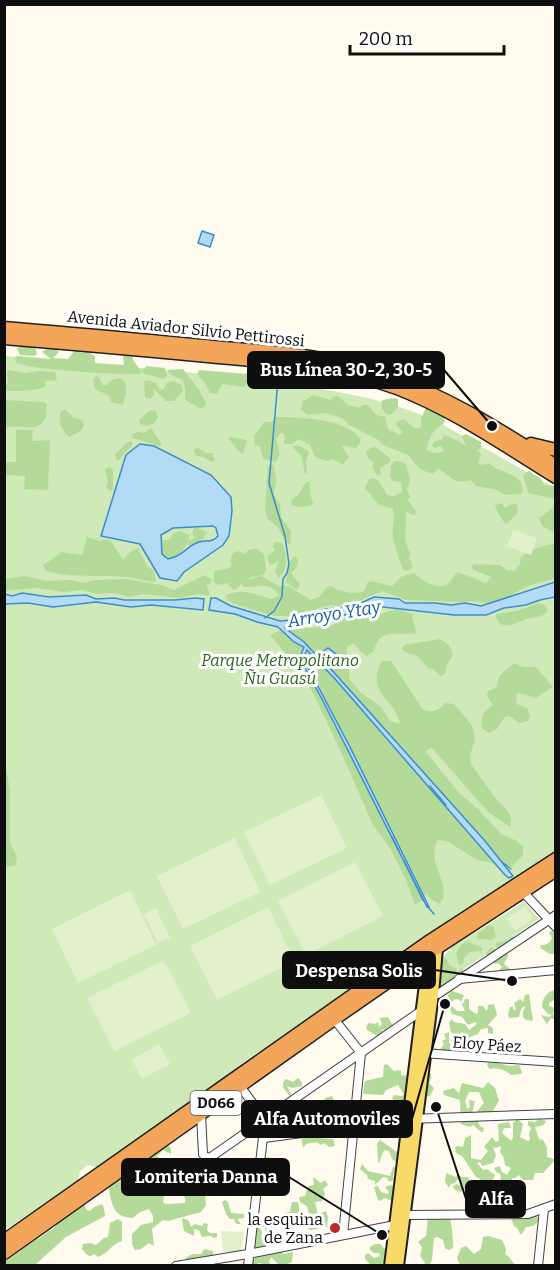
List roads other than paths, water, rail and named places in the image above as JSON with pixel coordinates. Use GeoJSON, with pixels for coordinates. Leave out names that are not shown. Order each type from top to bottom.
{"type":"FeatureCollection","features":[{"type":"Feature","properties":{"kind":"highway","name":"Avenida Aviador Silvio Pettirossi"},"geometry":{"type":"LineString","coordinates":[[4,328],[291,354],[342,363],[414,386],[461,408],[508,434],[555,467]]}},
{"type":"Feature","properties":{"kind":"highway","name":"Avenida Aviador Silvio Pettirossi"},"geometry":{"type":"LineString","coordinates":[[4,338],[328,369],[394,387],[426,400],[539,463],[555,467]]}},
{"type":"Feature","properties":{"kind":"highway"},"geometry":{"type":"LineString","coordinates":[[508,434],[534,446],[555,450]]}},
{"type":"Feature","properties":{"kind":"highway","name":"D066"},"geometry":{"type":"LineString","coordinates":[[4,1241],[329,1011],[555,859]]}},
{"type":"Feature","properties":{"kind":"highway","name":"D066"},"geometry":{"type":"LineString","coordinates":[[4,1253],[334,1019],[555,870]]}},
{"type":"Feature","properties":{"kind":"highway"},"geometry":{"type":"LineString","coordinates":[[433,951],[430,945],[460,927],[466,918]]}},
{"type":"Feature","properties":{"kind":"highway"},"geometry":{"type":"LineString","coordinates":[[408,968],[421,968],[426,975]]}},
{"type":"Feature","properties":{"kind":"main road"},"geometry":{"type":"LineString","coordinates":[[420,1053],[421,1011],[428,992],[426,975],[433,951]]}},
{"type":"Feature","properties":{"kind":"main road"},"geometry":{"type":"LineString","coordinates":[[398,1266],[412,1119],[433,951]]}},
{"type":"Feature","properties":{"kind":"main road"},"geometry":{"type":"LineString","coordinates":[[390,1266],[412,1119]]}},
{"type":"Feature","properties":{"kind":"street"},"geometry":{"type":"LineString","coordinates":[[524,892],[552,917],[555,927]]}},
{"type":"Feature","properties":{"kind":"street"},"geometry":{"type":"LineString","coordinates":[[428,992],[438,994],[552,917]]}},
{"type":"Feature","properties":{"kind":"street"},"geometry":{"type":"LineString","coordinates":[[458,979],[555,970]]}},
{"type":"Feature","properties":{"kind":"street"},"geometry":{"type":"LineString","coordinates":[[201,1114],[203,1154],[206,1158],[211,1157],[421,1011]]}},
{"type":"Feature","properties":{"kind":"street"},"geometry":{"type":"LineString","coordinates":[[334,1019],[361,1053],[343,1235]]}},
{"type":"Feature","properties":{"kind":"street","name":"Eloy Páez"},"geometry":{"type":"LineString","coordinates":[[420,1053],[555,1062]]}},
{"type":"Feature","properties":{"kind":"street"},"geometry":{"type":"LineString","coordinates":[[240,1086],[265,1120],[248,1266]]}},
{"type":"Feature","properties":{"kind":"street"},"geometry":{"type":"LineString","coordinates":[[264,1138],[412,1119],[555,1114]]}},
{"type":"Feature","properties":{"kind":"street"},"geometry":{"type":"LineString","coordinates":[[177,1265],[248,1254],[395,1225],[404,1215],[522,1214],[555,1204]]}},
{"type":"Feature","properties":{"kind":"street"},"geometry":{"type":"LineString","coordinates":[[538,1266],[544,1209]]}},
{"type":"Feature","properties":{"kind":"water"},"geometry":{"type":"Polygon","coordinates":[[[202,231],[214,235],[210,247],[198,243],[202,231]]]}},
{"type":"Feature","properties":{"kind":"water"},"geometry":{"type":"Polygon","coordinates":[[[140,444],[154,446],[211,475],[231,497],[229,536],[223,545],[184,572],[177,581],[160,578],[140,544],[101,536],[126,455],[140,444]],[[213,526],[173,528],[161,535],[162,554],[168,559],[173,558],[199,542],[214,540],[218,536],[213,526]]]}},
{"type":"Feature","properties":{"kind":"water","name":"Arroyo Ytay"},"geometry":{"type":"Polygon","coordinates":[[[555,582],[555,597],[504,608],[486,615],[454,615],[374,606],[350,614],[285,628],[304,642],[317,656],[328,648],[336,654],[330,668],[485,841],[513,876],[509,878],[505,875],[336,680],[307,650],[303,658],[350,747],[429,907],[427,907],[324,703],[303,664],[300,663],[299,659],[304,647],[294,642],[278,627],[235,614],[209,610],[211,598],[280,621],[292,620],[326,609],[352,607],[374,597],[399,599],[405,603],[451,605],[465,603],[481,606],[555,582]]]}},
{"type":"Feature","properties":{"kind":"water"},"geometry":{"type":"Polygon","coordinates":[[[22,593],[49,597],[86,595],[96,599],[124,600],[204,599],[203,610],[151,605],[131,607],[96,602],[53,607],[28,603],[5,604],[5,594],[12,596],[22,593]]]}},
{"type":"Feature","properties":{"kind":"waterway"},"geometry":{"type":"LineString","coordinates":[[265,618],[274,611],[282,597],[283,579],[289,564],[285,536],[269,483],[278,380]]}},
{"type":"Feature","properties":{"kind":"waterway"},"geometry":{"type":"LineString","coordinates":[[430,786],[446,805]]}},
{"type":"Feature","properties":{"kind":"waterway"},"geometry":{"type":"LineString","coordinates":[[392,837],[399,851]]}},
{"type":"Feature","properties":{"kind":"waterway"},"geometry":{"type":"LineString","coordinates":[[404,861],[423,900]]}},
{"type":"Feature","properties":{"kind":"waterway"},"geometry":{"type":"LineString","coordinates":[[502,862],[511,869]]}},
{"type":"Feature","properties":{"kind":"waterway"},"geometry":{"type":"LineString","coordinates":[[427,906],[434,914]]}},
{"type":"Feature","properties":{"kind":"place","name":"Bus Línea 30-2, 30-5"},"geometry":{"type":"Point","coordinates":[492,426]}},
{"type":"Feature","properties":{"kind":"place","name":"Despensa Solis"},"geometry":{"type":"Point","coordinates":[512,981]}},
{"type":"Feature","properties":{"kind":"place","name":"Alfa Automoviles"},"geometry":{"type":"Point","coordinates":[445,1004]}},
{"type":"Feature","properties":{"kind":"place","name":"Alfa"},"geometry":{"type":"Point","coordinates":[436,1107]}},
{"type":"Feature","properties":{"kind":"place","name":"la esquina de Zana"},"geometry":{"type":"Point","coordinates":[335,1228]}},
{"type":"Feature","properties":{"kind":"place","name":"Lomiteria Danna"},"geometry":{"type":"Point","coordinates":[382,1235]}},
{"type":"Feature","properties":{"kind":"park label","name":"Parque Metropolitano Ñu Guasú"},"geometry":{"type":"Point","coordinates":[280,669]}}]}
